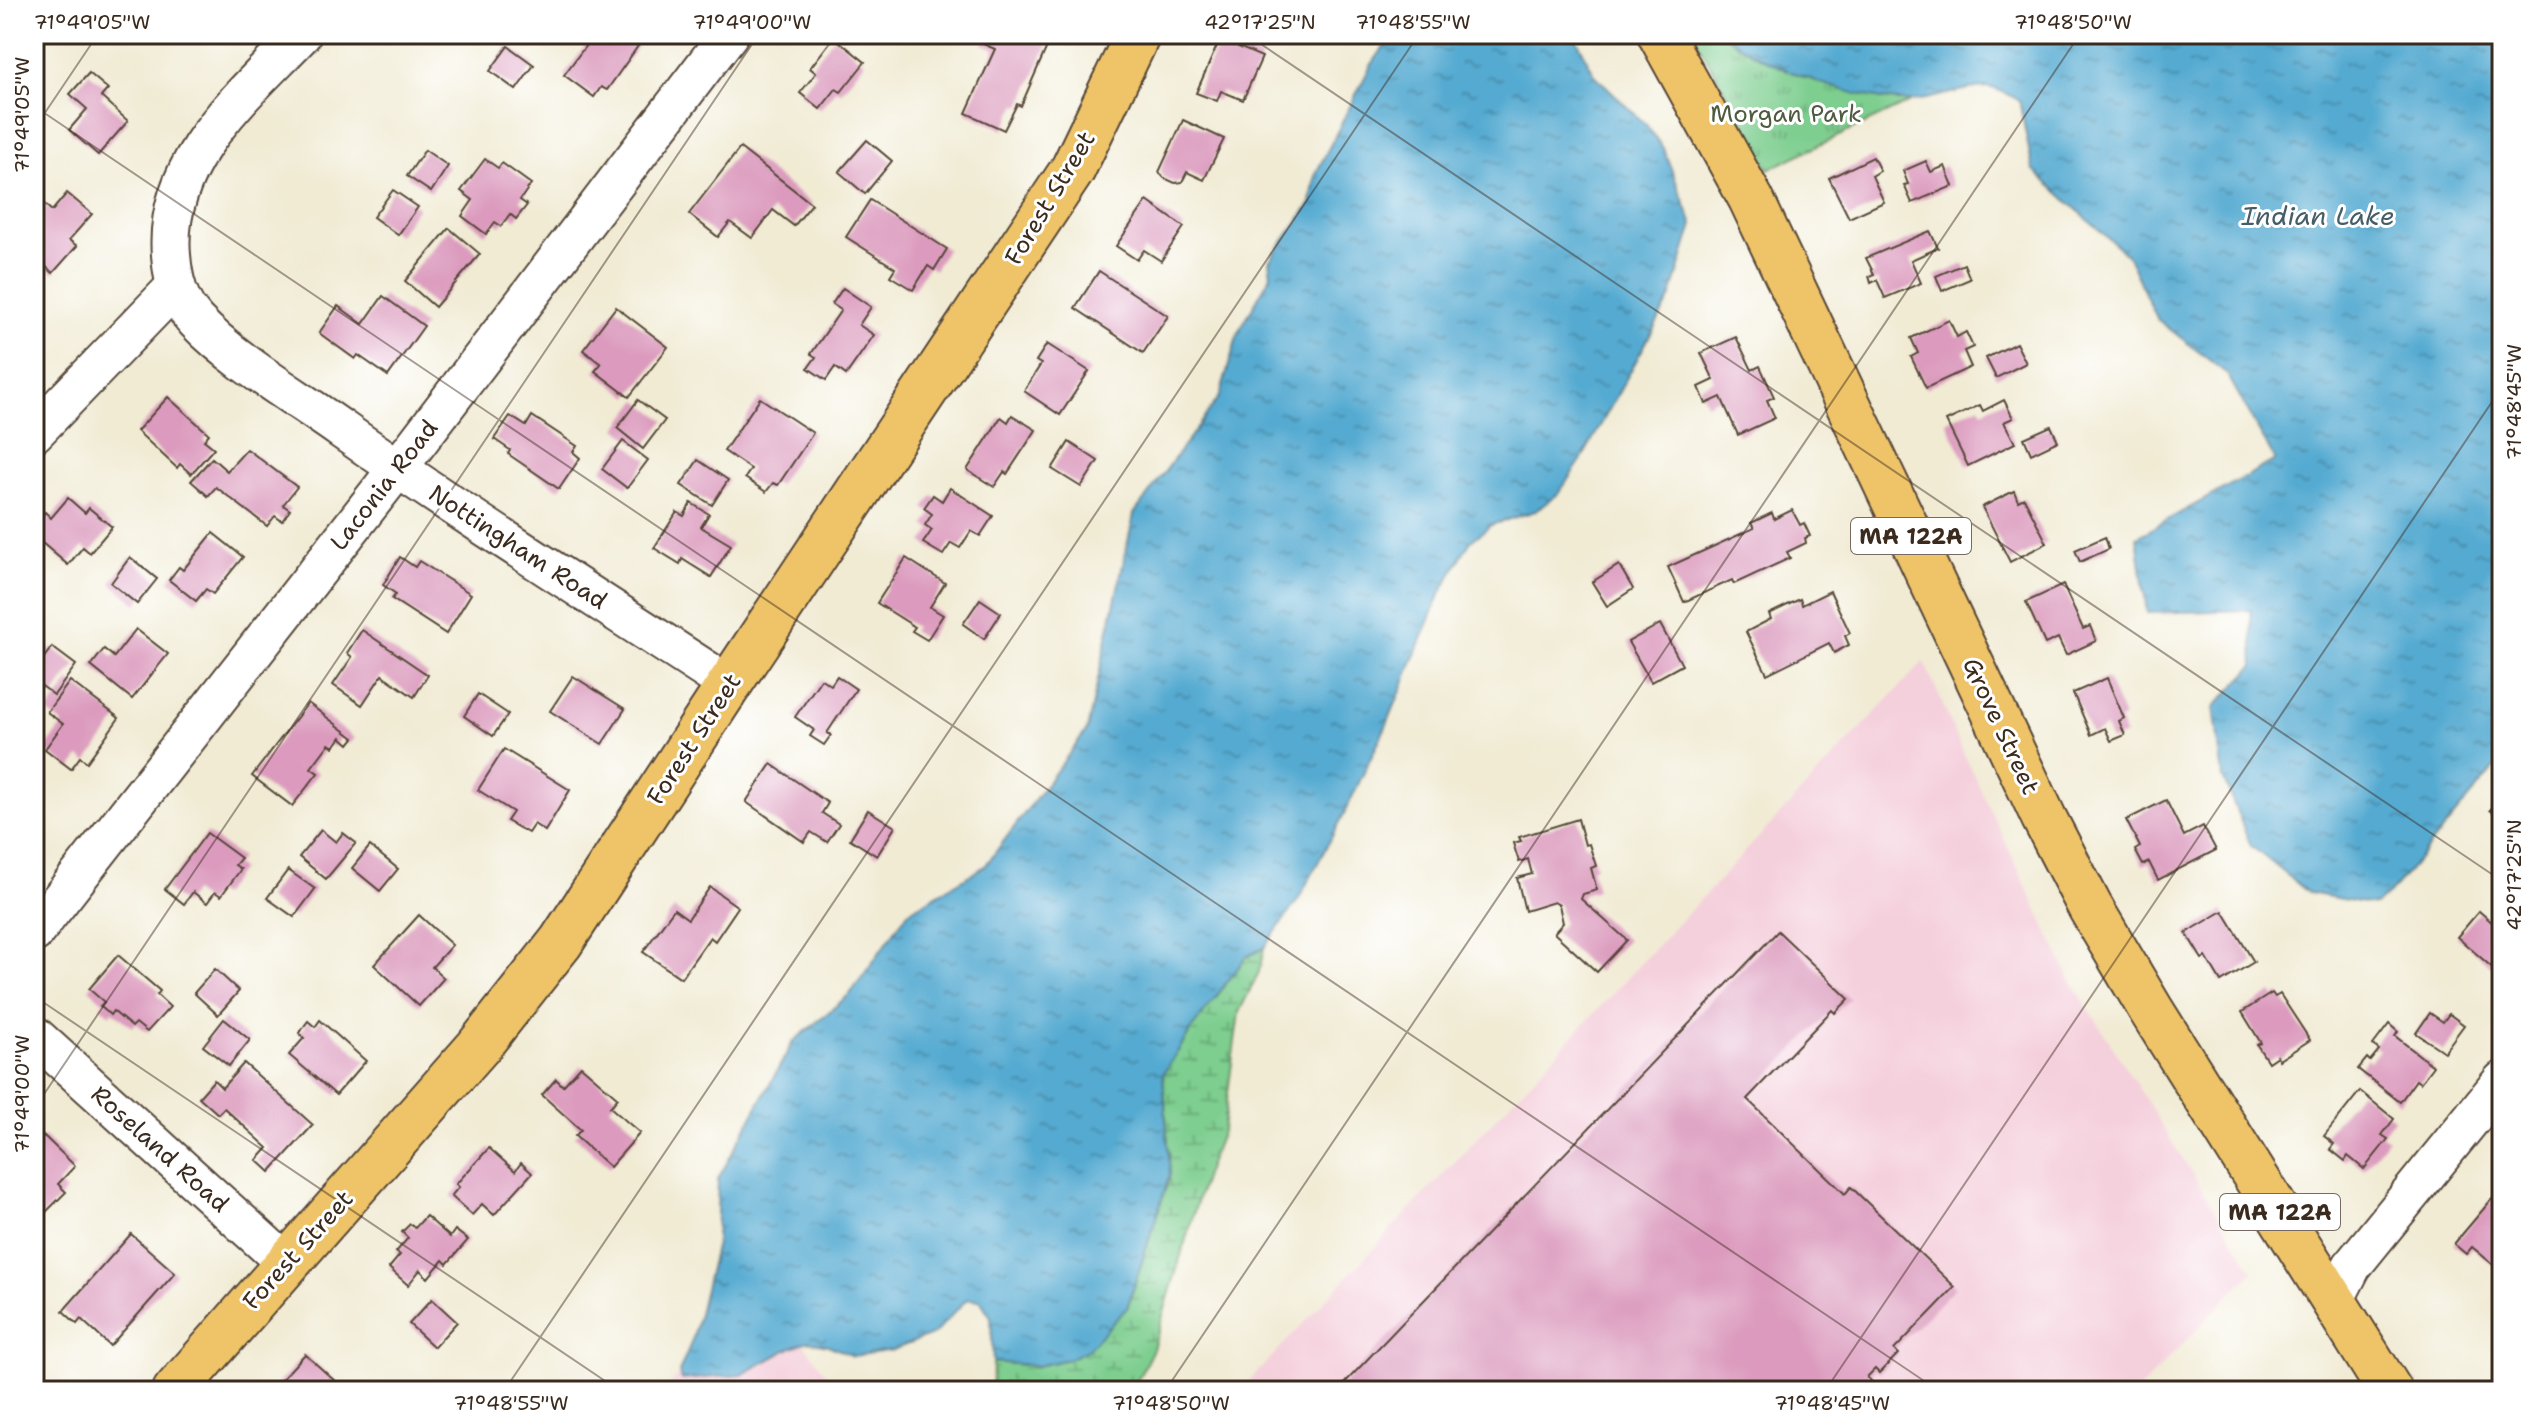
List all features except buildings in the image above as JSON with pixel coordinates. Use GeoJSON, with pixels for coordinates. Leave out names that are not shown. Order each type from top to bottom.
{"type":"FeatureCollection","features":[{"type":"Feature","properties":{"kind":"main road","name":"Forest Street"},"geometry":{"type":"LineString","coordinates":[[175,1391],[478,1047],[533,979],[589,900],[1073,169],[1138,34]]}},
{"type":"Feature","properties":{"kind":"main road","name":"Grove Street"},"geometry":{"type":"LineString","coordinates":[[1660,34],[1751,199],[2044,818],[2090,907],[2151,1010],[2390,1391]]}},
{"type":"Feature","properties":{"kind":"street","name":"Nottingham Road"},"geometry":{"type":"LineString","coordinates":[[302,34],[215,127],[180,186],[170,251],[182,303],[231,351],[398,468],[729,685]]}},
{"type":"Feature","properties":{"kind":"street","name":"Laconia Road"},"geometry":{"type":"LineString","coordinates":[[34,933],[398,468],[729,34]]}},
{"type":"Feature","properties":{"kind":"street"},"geometry":{"type":"LineString","coordinates":[[34,433],[176,286]]}},
{"type":"Feature","properties":{"kind":"street","name":"Roseland Road"},"geometry":{"type":"LineString","coordinates":[[34,1035],[286,1263]]}},
{"type":"Feature","properties":{"kind":"street"},"geometry":{"type":"LineString","coordinates":[[2334,1301],[2352,1266],[2502,1081]]}},
{"type":"Feature","properties":{"kind":"shaded area"},"geometry":{"type":"Polygon","coordinates":[[[1924,661],[1963,752],[2069,977],[2253,1271],[2137,1391],[1240,1391],[1924,661]]]}},
{"type":"Feature","properties":{"kind":"shaded area"},"geometry":{"type":"Polygon","coordinates":[[[758,1283],[839,1391],[664,1391],[758,1283]]]}},
{"type":"Feature","properties":{"kind":"green space","name":"Morgan Park"},"geometry":{"type":"Polygon","coordinates":[[[1693,34],[1724,34],[1758,56],[1804,77],[1853,92],[1911,102],[1769,169],[1693,34]]]}},
{"type":"Feature","properties":{"kind":"green space"},"geometry":{"type":"Polygon","coordinates":[[[1264,948],[1259,972],[1239,1012],[1223,1129],[1205,1175],[1153,1349],[1132,1391],[992,1391],[993,1362],[1037,1366],[1127,1308],[1170,1174],[1163,1074],[1194,1026],[1246,957],[1264,948]]]}},
{"type":"Feature","properties":{"kind":"water"},"geometry":{"type":"Polygon","coordinates":[[[1393,34],[1574,34],[1595,75],[1647,126],[1663,148],[1693,225],[1670,299],[1582,459],[1558,494],[1535,511],[1491,525],[1471,541],[1440,595],[1388,722],[1298,900],[1264,948],[1246,957],[1194,1026],[1163,1074],[1170,1174],[1127,1308],[1087,1350],[1069,1359],[1037,1366],[993,1362],[991,1317],[980,1300],[967,1299],[934,1334],[893,1350],[853,1356],[828,1345],[808,1341],[741,1375],[681,1380],[679,1372],[693,1338],[716,1243],[718,1179],[793,1042],[850,994],[908,912],[985,866],[1087,730],[1134,514],[1220,396],[1238,333],[1271,275],[1269,261],[1311,203],[1315,175],[1370,67],[1393,34]]]}},
{"type":"Feature","properties":{"kind":"water","name":"Indian Lake"},"geometry":{"type":"Polygon","coordinates":[[[1724,34],[2502,34],[2502,759],[2391,892],[2375,905],[2309,893],[2251,846],[2223,778],[2214,707],[2254,666],[2251,610],[2147,613],[2137,537],[2275,460],[2227,374],[2157,319],[2127,255],[2033,170],[2019,100],[1985,87],[1913,101],[1869,97],[1787,70],[1740,46],[1724,34]]]}}]}
